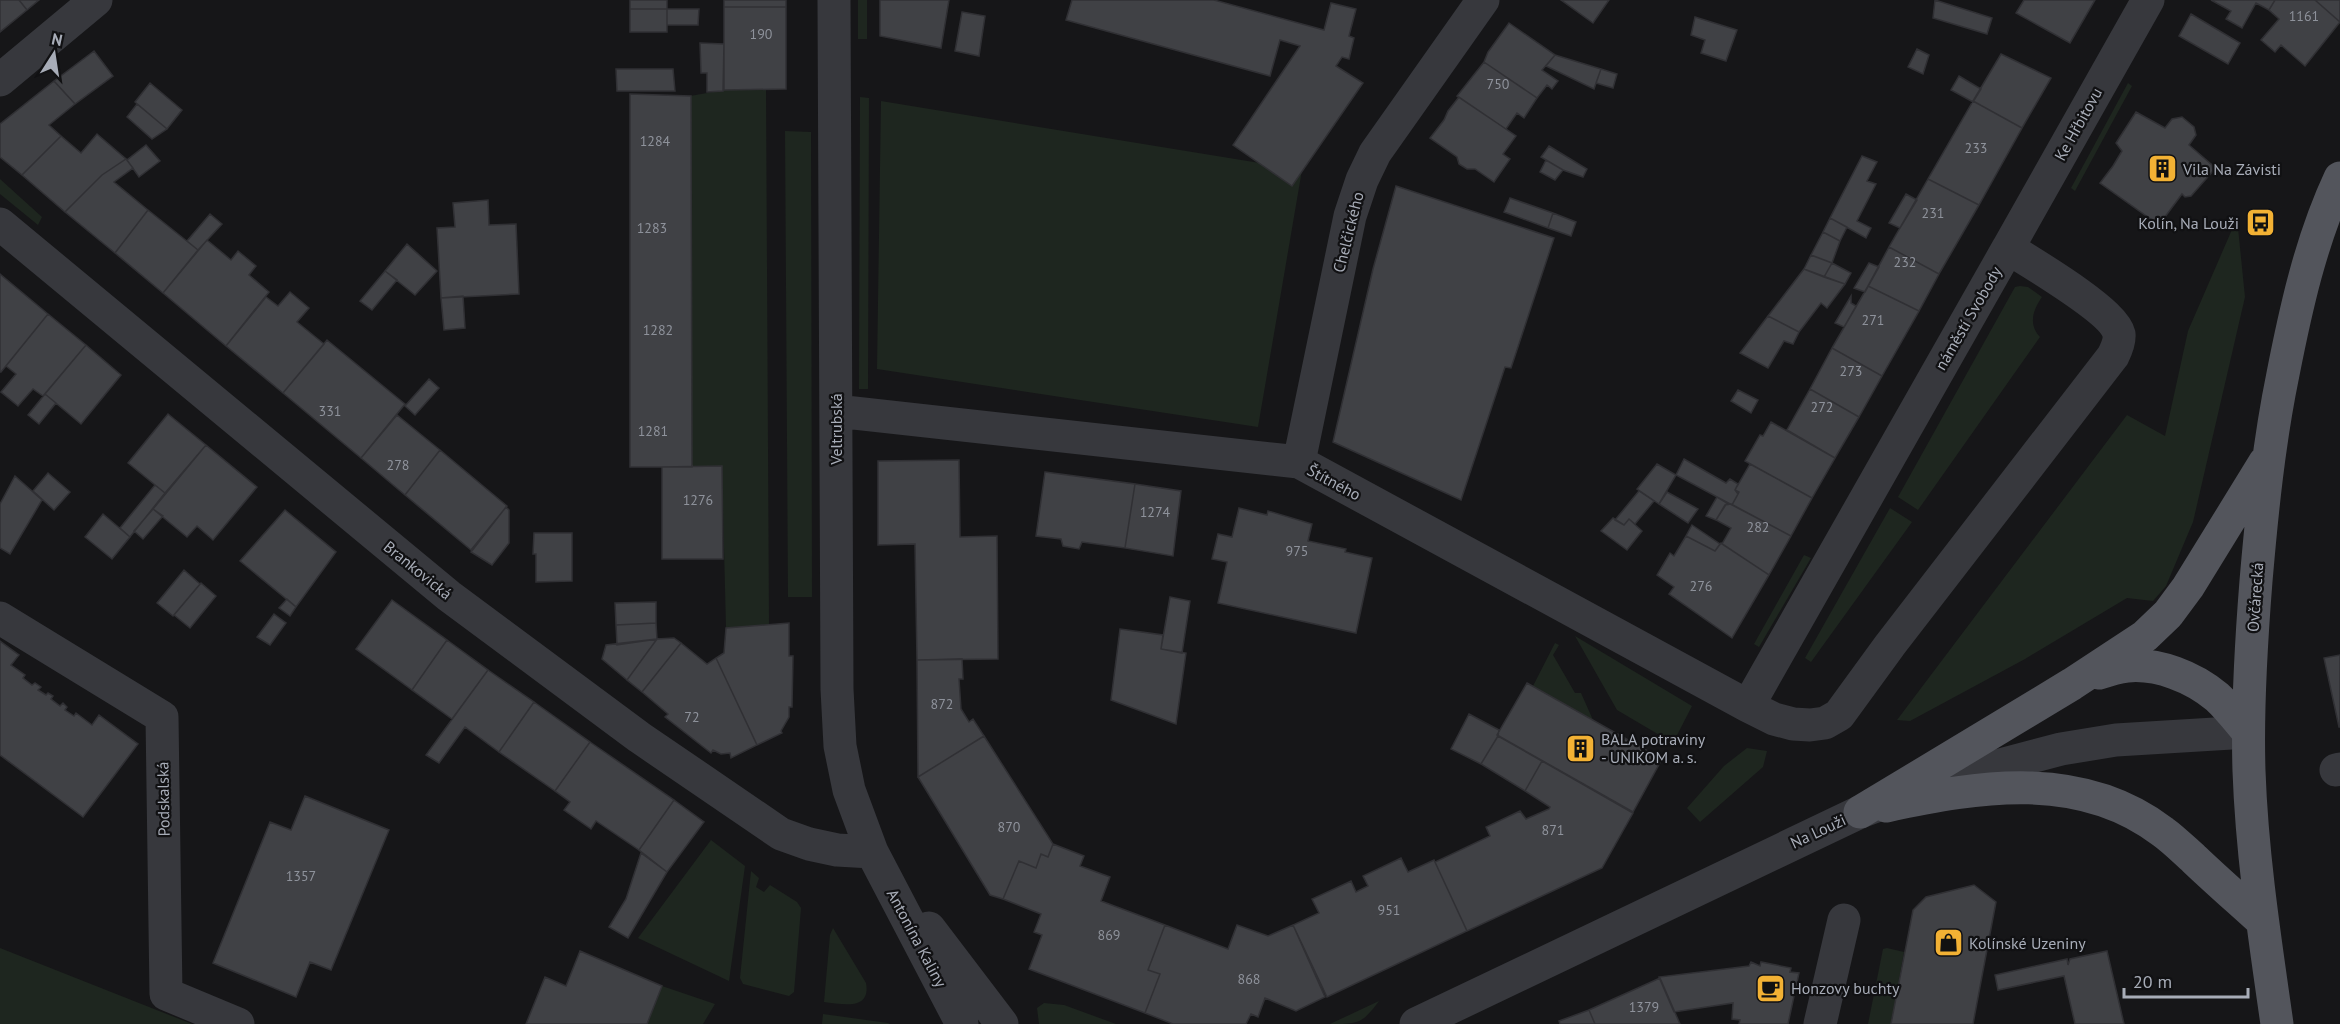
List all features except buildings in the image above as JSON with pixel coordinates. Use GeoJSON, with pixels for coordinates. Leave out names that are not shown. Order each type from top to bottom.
{"type":"FeatureCollection","features":[{"type":"Feature","properties":{"kind":"main road","name":"Ovčárecká"},"geometry":{"type":"LineString","coordinates":[[2277,1024],[2262,921],[2253,833],[2248,732],[2253,625],[2269,456],[2296,306],[2323,221],[2340,178]]}},
{"type":"Feature","properties":{"kind":"main road"},"geometry":{"type":"LineString","coordinates":[[1860,812],[2138,642],[2168,614],[2188,587],[2269,456]]}},
{"type":"Feature","properties":{"kind":"main road"},"geometry":{"type":"LineString","coordinates":[[2072,684],[2100,672],[2126,666],[2171,672],[2195,681],[2218,698],[2248,732]]}},
{"type":"Feature","properties":{"kind":"main road"},"geometry":{"type":"LineString","coordinates":[[1860,812],[1947,793],[1997,787],[2073,792],[2129,811],[2163,831],[2262,921]]}},
{"type":"Feature","properties":{"kind":"street"},"geometry":{"type":"LineString","coordinates":[[0,80],[96,0]]}},
{"type":"Feature","properties":{"kind":"street","name":"Veltrubská"},"geometry":{"type":"LineString","coordinates":[[834,0],[837,689],[840,746],[849,790],[872,852]]}},
{"type":"Feature","properties":{"kind":"street","name":"Chelčického"},"geometry":{"type":"LineString","coordinates":[[1299,462],[1350,216],[1362,180],[1375,153],[1482,0]]}},
{"type":"Feature","properties":{"kind":"street","name":"Ke Hřbitovu"},"geometry":{"type":"LineString","coordinates":[[2008,248],[2148,0]]}},
{"type":"Feature","properties":{"kind":"street","name":"Brankovická"},"geometry":{"type":"LineString","coordinates":[[0,224],[449,596],[639,737],[781,834],[809,844],[837,850],[872,852]]}},
{"type":"Feature","properties":{"kind":"street","name":"náměstí Svobody"},"geometry":{"type":"LineString","coordinates":[[2008,248],[2094,305],[2111,321],[2119,333],[2113,356],[1890,645],[1839,715],[1825,723],[1793,724],[1774,719],[1748,706],[2008,248]]}},
{"type":"Feature","properties":{"kind":"street","name":"Štítného"},"geometry":{"type":"LineString","coordinates":[[836,411],[1299,462],[1748,706]]}},
{"type":"Feature","properties":{"kind":"street","name":"Podskalská"},"geometry":{"type":"LineString","coordinates":[[0,618],[162,717],[166,994],[238,1024]]}},
{"type":"Feature","properties":{"kind":"street","name":"Na Louži"},"geometry":{"type":"LineString","coordinates":[[1417,1024],[1860,812],[1955,777],[2061,749],[2127,739],[2248,732]]}},
{"type":"Feature","properties":{"kind":"street"},"geometry":{"type":"LineString","coordinates":[[872,852],[1002,1024]]}},
{"type":"Feature","properties":{"kind":"street","name":"Antonína Kaliny"},"geometry":{"type":"LineString","coordinates":[[872,852],[962,1024]]}},
{"type":"Feature","properties":{"kind":"street"},"geometry":{"type":"LineString","coordinates":[[1820,1024],[1844,920]]}},
{"type":"Feature","properties":{"kind":"shaded area"},"geometry":{"type":"Polygon","coordinates":[[[858,0],[867,0],[867,39],[858,39],[858,0]]]}},
{"type":"Feature","properties":{"kind":"shaded area"},"geometry":{"type":"Polygon","coordinates":[[[2128,83],[2132,86],[2075,191],[2071,188],[2128,83]]]}},
{"type":"Feature","properties":{"kind":"shaded area"},"geometry":{"type":"Polygon","coordinates":[[[766,89],[769,625],[726,628],[722,467],[692,467],[690,96],[724,90],[766,89]]]}},
{"type":"Feature","properties":{"kind":"shaded area"},"geometry":{"type":"Polygon","coordinates":[[[860,97],[869,98],[868,389],[859,389],[860,97]]]}},
{"type":"Feature","properties":{"kind":"shaded area"},"geometry":{"type":"Polygon","coordinates":[[[881,101],[1302,170],[1258,427],[877,369],[881,101]]]}},
{"type":"Feature","properties":{"kind":"shaded area"},"geometry":{"type":"Polygon","coordinates":[[[785,131],[811,132],[812,597],[788,597],[785,131]]]}},
{"type":"Feature","properties":{"kind":"shaded area"},"geometry":{"type":"Polygon","coordinates":[[[0,179],[42,217],[38,225],[0,194],[0,179]]]}},
{"type":"Feature","properties":{"kind":"shaded area"},"geometry":{"type":"Polygon","coordinates":[[[2237,218],[2245,297],[2193,522],[2166,586],[2153,601],[2127,598],[2025,659],[1910,721],[1897,720],[2127,415],[2165,436],[2188,331],[2237,218]]]}},
{"type":"Feature","properties":{"kind":"shaded area"},"geometry":{"type":"Polygon","coordinates":[[[2015,287],[2028,287],[2042,297],[2033,317],[2034,327],[2040,337],[1918,510],[1898,497],[2015,287]]]}},
{"type":"Feature","properties":{"kind":"shaded area"},"geometry":{"type":"Polygon","coordinates":[[[1890,508],[1912,522],[1811,662],[1805,658],[1890,508]]]}},
{"type":"Feature","properties":{"kind":"shaded area"},"geometry":{"type":"Polygon","coordinates":[[[1804,555],[1811,558],[1759,647],[1754,644],[1804,555]]]}},
{"type":"Feature","properties":{"kind":"shaded area"},"geometry":{"type":"Polygon","coordinates":[[[1575,636],[1692,706],[1673,743],[1617,710],[1575,636]]]}},
{"type":"Feature","properties":{"kind":"shaded area"},"geometry":{"type":"Polygon","coordinates":[[[1555,643],[1559,645],[1553,655],[1575,693],[1581,693],[1593,720],[1533,686],[1555,643]]]}},
{"type":"Feature","properties":{"kind":"shaded area"},"geometry":{"type":"Polygon","coordinates":[[[1747,748],[1767,751],[1763,767],[1700,822],[1687,808],[1724,766],[1747,748]]]}},
{"type":"Feature","properties":{"kind":"shaded area"},"geometry":{"type":"Polygon","coordinates":[[[711,840],[745,866],[729,981],[638,938],[711,840]]]}},
{"type":"Feature","properties":{"kind":"shaded area"},"geometry":{"type":"Polygon","coordinates":[[[751,871],[759,878],[756,887],[764,892],[770,885],[797,902],[801,908],[794,992],[789,996],[743,984],[740,978],[751,871]]]}},
{"type":"Feature","properties":{"kind":"shaded area"},"geometry":{"type":"Polygon","coordinates":[[[833,928],[866,983],[864,998],[854,1004],[824,1002],[830,935],[833,928]]]}},
{"type":"Feature","properties":{"kind":"shaded area"},"geometry":{"type":"Polygon","coordinates":[[[0,948],[192,1024],[0,1024],[0,948]]]}},
{"type":"Feature","properties":{"kind":"shaded area"},"geometry":{"type":"Polygon","coordinates":[[[1883,949],[1904,952],[1891,1024],[1868,1024],[1883,949]]]}},
{"type":"Feature","properties":{"kind":"shaded area"},"geometry":{"type":"Polygon","coordinates":[[[662,986],[715,1004],[703,1024],[647,1024],[662,986]]]}},
{"type":"Feature","properties":{"kind":"shaded area"},"geometry":{"type":"Polygon","coordinates":[[[1379,1001],[1359,1021],[1330,1024],[1379,1001]]]}},
{"type":"Feature","properties":{"kind":"shaded area"},"geometry":{"type":"Polygon","coordinates":[[[1044,1003],[1064,1005],[1116,1024],[1039,1024],[1037,1008],[1044,1003]]]}},
{"type":"Feature","properties":{"kind":"shaded area"},"geometry":{"type":"Polygon","coordinates":[[[823,1014],[888,1023],[890,1024],[822,1024],[823,1014]]]}},
{"type":"Feature","properties":{"kind":"place","name":"Vila Na Závisti"},"geometry":{"type":"Point","coordinates":[2162,169]}},
{"type":"Feature","properties":{"kind":"place","name":"Kolín, Na Louži"},"geometry":{"type":"Point","coordinates":[2260,223]}},
{"type":"Feature","properties":{"kind":"place","name":"BALA potraviny - UNIKOM a. s."},"geometry":{"type":"Point","coordinates":[1580,748]}},
{"type":"Feature","properties":{"kind":"place","name":"Kolínské Uzeniny"},"geometry":{"type":"Point","coordinates":[1948,943]}},
{"type":"Feature","properties":{"kind":"place","name":"Honzovy buchty"},"geometry":{"type":"Point","coordinates":[1770,988]}}]}
